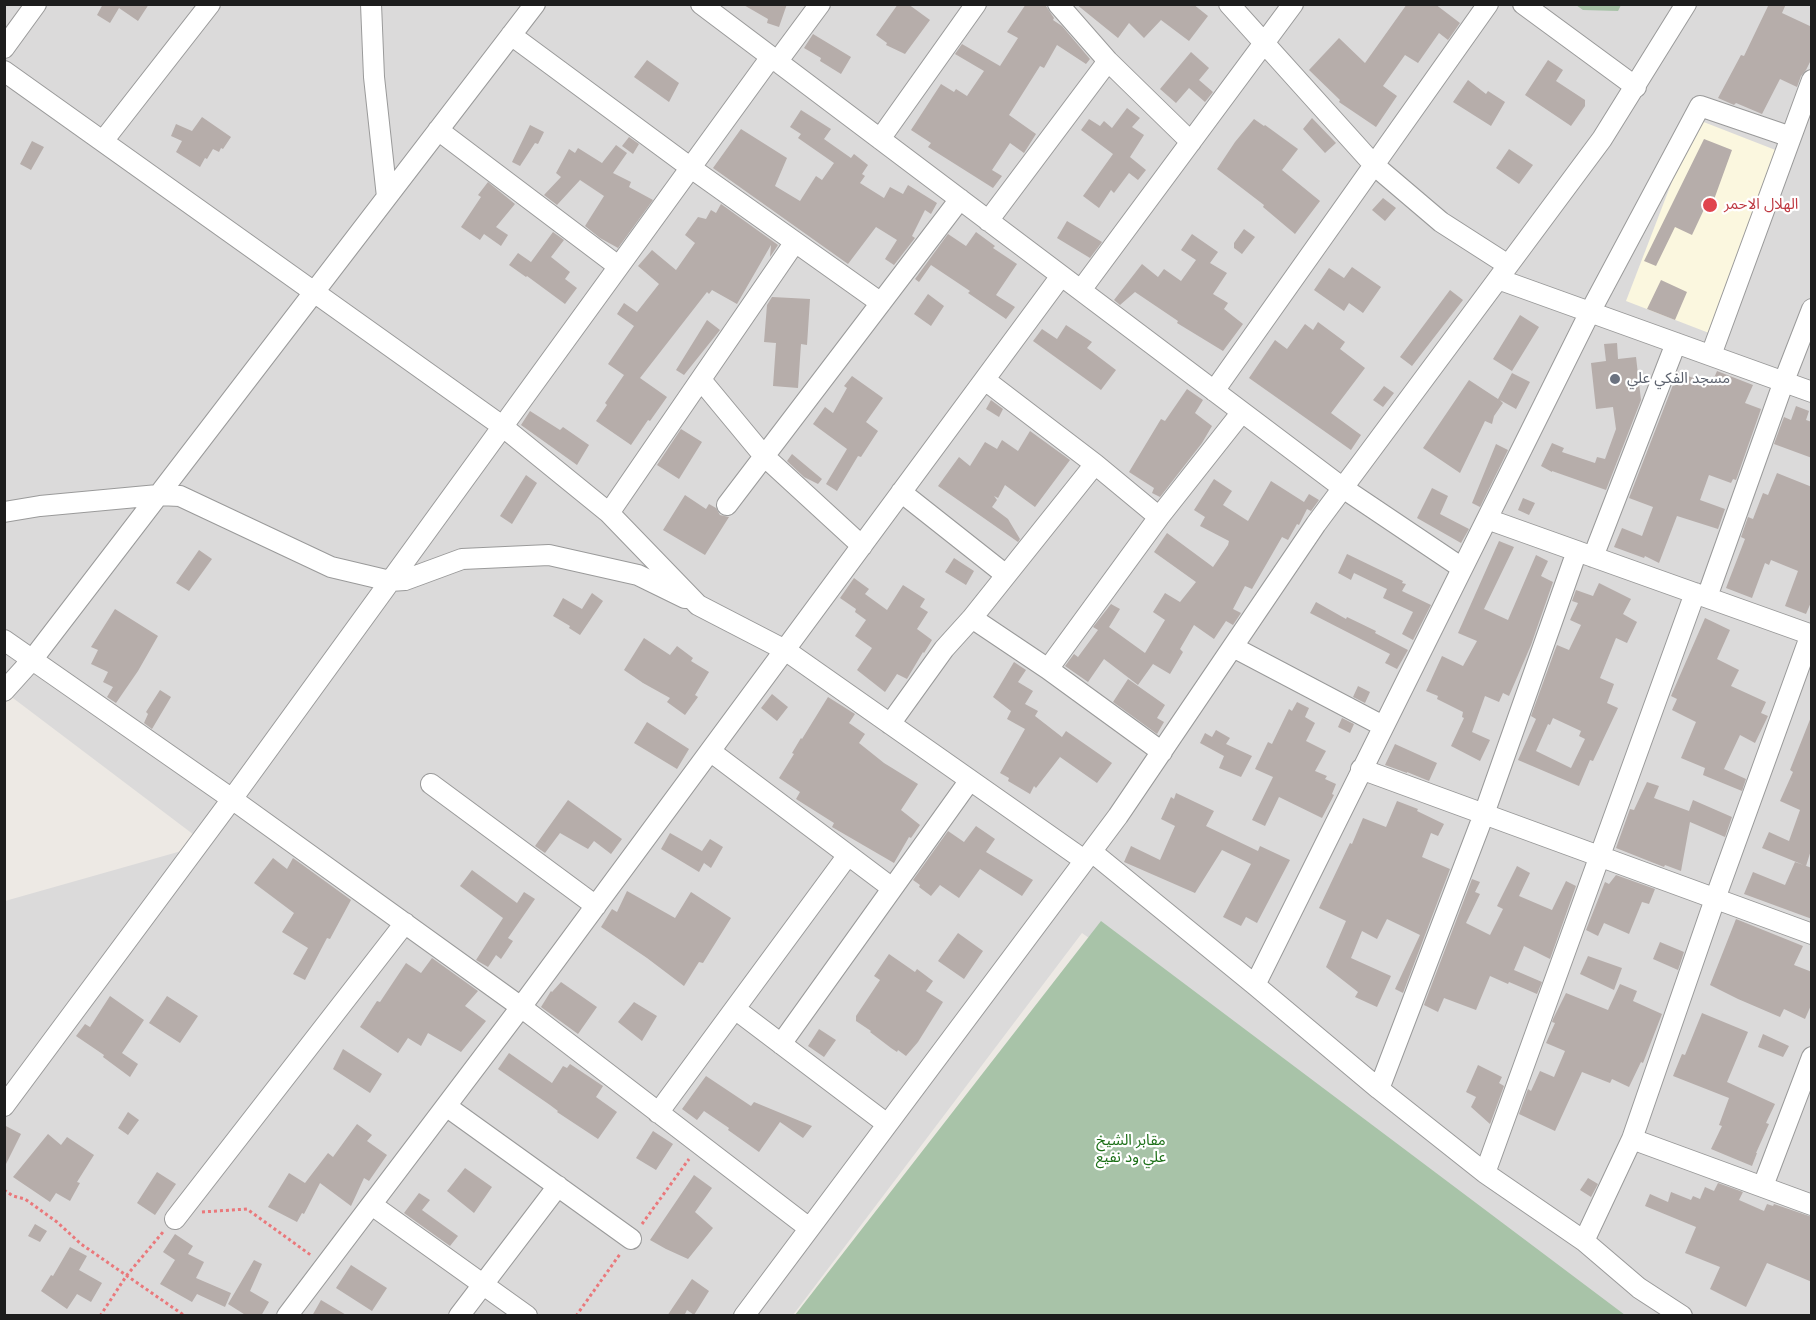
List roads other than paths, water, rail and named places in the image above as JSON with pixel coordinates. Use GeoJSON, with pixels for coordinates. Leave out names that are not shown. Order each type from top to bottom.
{"type":"FeatureCollection","features":[{"type":"Feature","properties":{"kind":"street"},"geometry":{"type":"LineString","coordinates":[[4,48],[36,4]]}},
{"type":"Feature","properties":{"kind":"street"},"geometry":{"type":"LineString","coordinates":[[103,141],[210,4]]}},
{"type":"Feature","properties":{"kind":"street"},"geometry":{"type":"LineString","coordinates":[[4,692],[32,660],[535,4]]}},
{"type":"Feature","properties":{"kind":"street"},"geometry":{"type":"LineString","coordinates":[[701,4],[1343,488],[1462,567]]}},
{"type":"Feature","properties":{"kind":"street"},"geometry":{"type":"LineString","coordinates":[[4,1106],[231,799],[618,266],[774,60],[820,4]]}},
{"type":"Feature","properties":{"kind":"street"},"geometry":{"type":"LineString","coordinates":[[880,139],[976,4]]}},
{"type":"Feature","properties":{"kind":"street"},"geometry":{"type":"LineString","coordinates":[[1059,4],[1108,61],[1191,142]]}},
{"type":"Feature","properties":{"kind":"street"},"geometry":{"type":"LineString","coordinates":[[1229,4],[1374,165],[1503,272],[1590,312],[1812,392]]}},
{"type":"Feature","properties":{"kind":"street"},"geometry":{"type":"LineString","coordinates":[[1081,291],[1293,4]]}},
{"type":"Feature","properties":{"kind":"street"},"geometry":{"type":"LineString","coordinates":[[1214,391],[1488,4]]}},
{"type":"Feature","properties":{"kind":"street"},"geometry":{"type":"LineString","coordinates":[[1523,4],[1636,87]]}},
{"type":"Feature","properties":{"kind":"street"},"geometry":{"type":"LineString","coordinates":[[744,1316],[1088,856],[1162,752],[1316,524],[1602,139],[1686,4]]}},
{"type":"Feature","properties":{"kind":"street"},"geometry":{"type":"LineString","coordinates":[[373,7],[374,77],[387,196]]}},
{"type":"Feature","properties":{"kind":"street"},"geometry":{"type":"LineString","coordinates":[[511,35],[691,168],[881,303]]}},
{"type":"Feature","properties":{"kind":"street"},"geometry":{"type":"LineString","coordinates":[[988,221],[1108,61]]}},
{"type":"Feature","properties":{"kind":"street"},"geometry":{"type":"LineString","coordinates":[[4,71],[502,426],[609,513],[698,604]]}},
{"type":"Feature","properties":{"kind":"street"},"geometry":{"type":"LineString","coordinates":[[1711,356],[1812,80]]}},
{"type":"Feature","properties":{"kind":"street"},"geometry":{"type":"LineString","coordinates":[[1255,985],[1590,312],[1700,106],[1791,137]]}},
{"type":"Feature","properties":{"kind":"street"},"geometry":{"type":"LineString","coordinates":[[438,130],[618,266]]}},
{"type":"Feature","properties":{"kind":"street"},"geometry":{"type":"LineString","coordinates":[[727,505],[960,200]]}},
{"type":"Feature","properties":{"kind":"street"},"geometry":{"type":"LineString","coordinates":[[609,513],[795,242]]}},
{"type":"Feature","properties":{"kind":"street"},"geometry":{"type":"LineString","coordinates":[[287,1316],[521,1007],[1061,276]]}},
{"type":"Feature","properties":{"kind":"street"},"geometry":{"type":"LineString","coordinates":[[1485,1173],[1600,856],[1812,309]]}},
{"type":"Feature","properties":{"kind":"street"},"geometry":{"type":"LineString","coordinates":[[1379,1089],[1585,554],[1676,343]]}},
{"type":"Feature","properties":{"kind":"street"},"geometry":{"type":"LineString","coordinates":[[701,380],[764,456],[862,546]]}},
{"type":"Feature","properties":{"kind":"street"},"geometry":{"type":"LineString","coordinates":[[985,380],[1095,464],[1159,517]]}},
{"type":"Feature","properties":{"kind":"street"},"geometry":{"type":"LineString","coordinates":[[1048,669],[1159,517],[1242,412]]}},
{"type":"Feature","properties":{"kind":"street"},"geometry":{"type":"LineString","coordinates":[[890,724],[944,649],[972,618],[1095,464]]}},
{"type":"Feature","properties":{"kind":"street"},"geometry":{"type":"LineString","coordinates":[[901,492],[1006,575]]}},
{"type":"Feature","properties":{"kind":"street"},"geometry":{"type":"LineString","coordinates":[[4,512],[40,506],[158,495],[180,496],[331,567],[390,581],[405,580],[462,559],[549,555],[638,575],[785,650],[970,780],[1088,856],[1255,985],[1379,1089],[1485,1173],[1584,1241],[1639,1288],[1682,1316]]}},
{"type":"Feature","properties":{"kind":"street"},"geometry":{"type":"LineString","coordinates":[[1487,519],[1811,634],[1632,1139],[1584,1241]]}},
{"type":"Feature","properties":{"kind":"street"},"geometry":{"type":"LineString","coordinates":[[972,618],[1048,669],[1162,752]]}},
{"type":"Feature","properties":{"kind":"street"},"geometry":{"type":"LineString","coordinates":[[4,640],[521,1007],[809,1228]]}},
{"type":"Feature","properties":{"kind":"street"},"geometry":{"type":"LineString","coordinates":[[1233,647],[1383,726]]}},
{"type":"Feature","properties":{"kind":"street"},"geometry":{"type":"LineString","coordinates":[[710,751],[892,888]]}},
{"type":"Feature","properties":{"kind":"street"},"geometry":{"type":"LineString","coordinates":[[1361,769],[1812,934]]}},
{"type":"Feature","properties":{"kind":"street"},"geometry":{"type":"LineString","coordinates":[[780,1044],[970,780]]}},
{"type":"Feature","properties":{"kind":"street"},"geometry":{"type":"LineString","coordinates":[[431,784],[596,906]]}},
{"type":"Feature","properties":{"kind":"street"},"geometry":{"type":"LineString","coordinates":[[658,1113],[848,855]]}},
{"type":"Feature","properties":{"kind":"street"},"geometry":{"type":"LineString","coordinates":[[175,1219],[405,923]]}},
{"type":"Feature","properties":{"kind":"street"},"geometry":{"type":"LineString","coordinates":[[735,1009],[887,1124]]}},
{"type":"Feature","properties":{"kind":"street"},"geometry":{"type":"LineString","coordinates":[[1763,1186],[1812,1057]]}},
{"type":"Feature","properties":{"kind":"street"},"geometry":{"type":"LineString","coordinates":[[446,1106],[631,1239]]}},
{"type":"Feature","properties":{"kind":"street"},"geometry":{"type":"LineString","coordinates":[[1632,1139],[1812,1205]]}},
{"type":"Feature","properties":{"kind":"street"},"geometry":{"type":"LineString","coordinates":[[459,1316],[558,1186]]}},
{"type":"Feature","properties":{"kind":"street"},"geometry":{"type":"LineString","coordinates":[[372,1205],[527,1316]]}},
{"type":"Feature","properties":{"kind":"place","name":"الهلال الاحمر"},"geometry":{"type":"Point","coordinates":[1710,205]}},
{"type":"Feature","properties":{"kind":"place","name":"مسجد الفكي علي"},"geometry":{"type":"Point","coordinates":[1615,379]}},
{"type":"Feature","properties":{"kind":"park label","name":"مقابر الشيخ علي ود نفيع"},"geometry":{"type":"Point","coordinates":[1131,1150]}}]}
